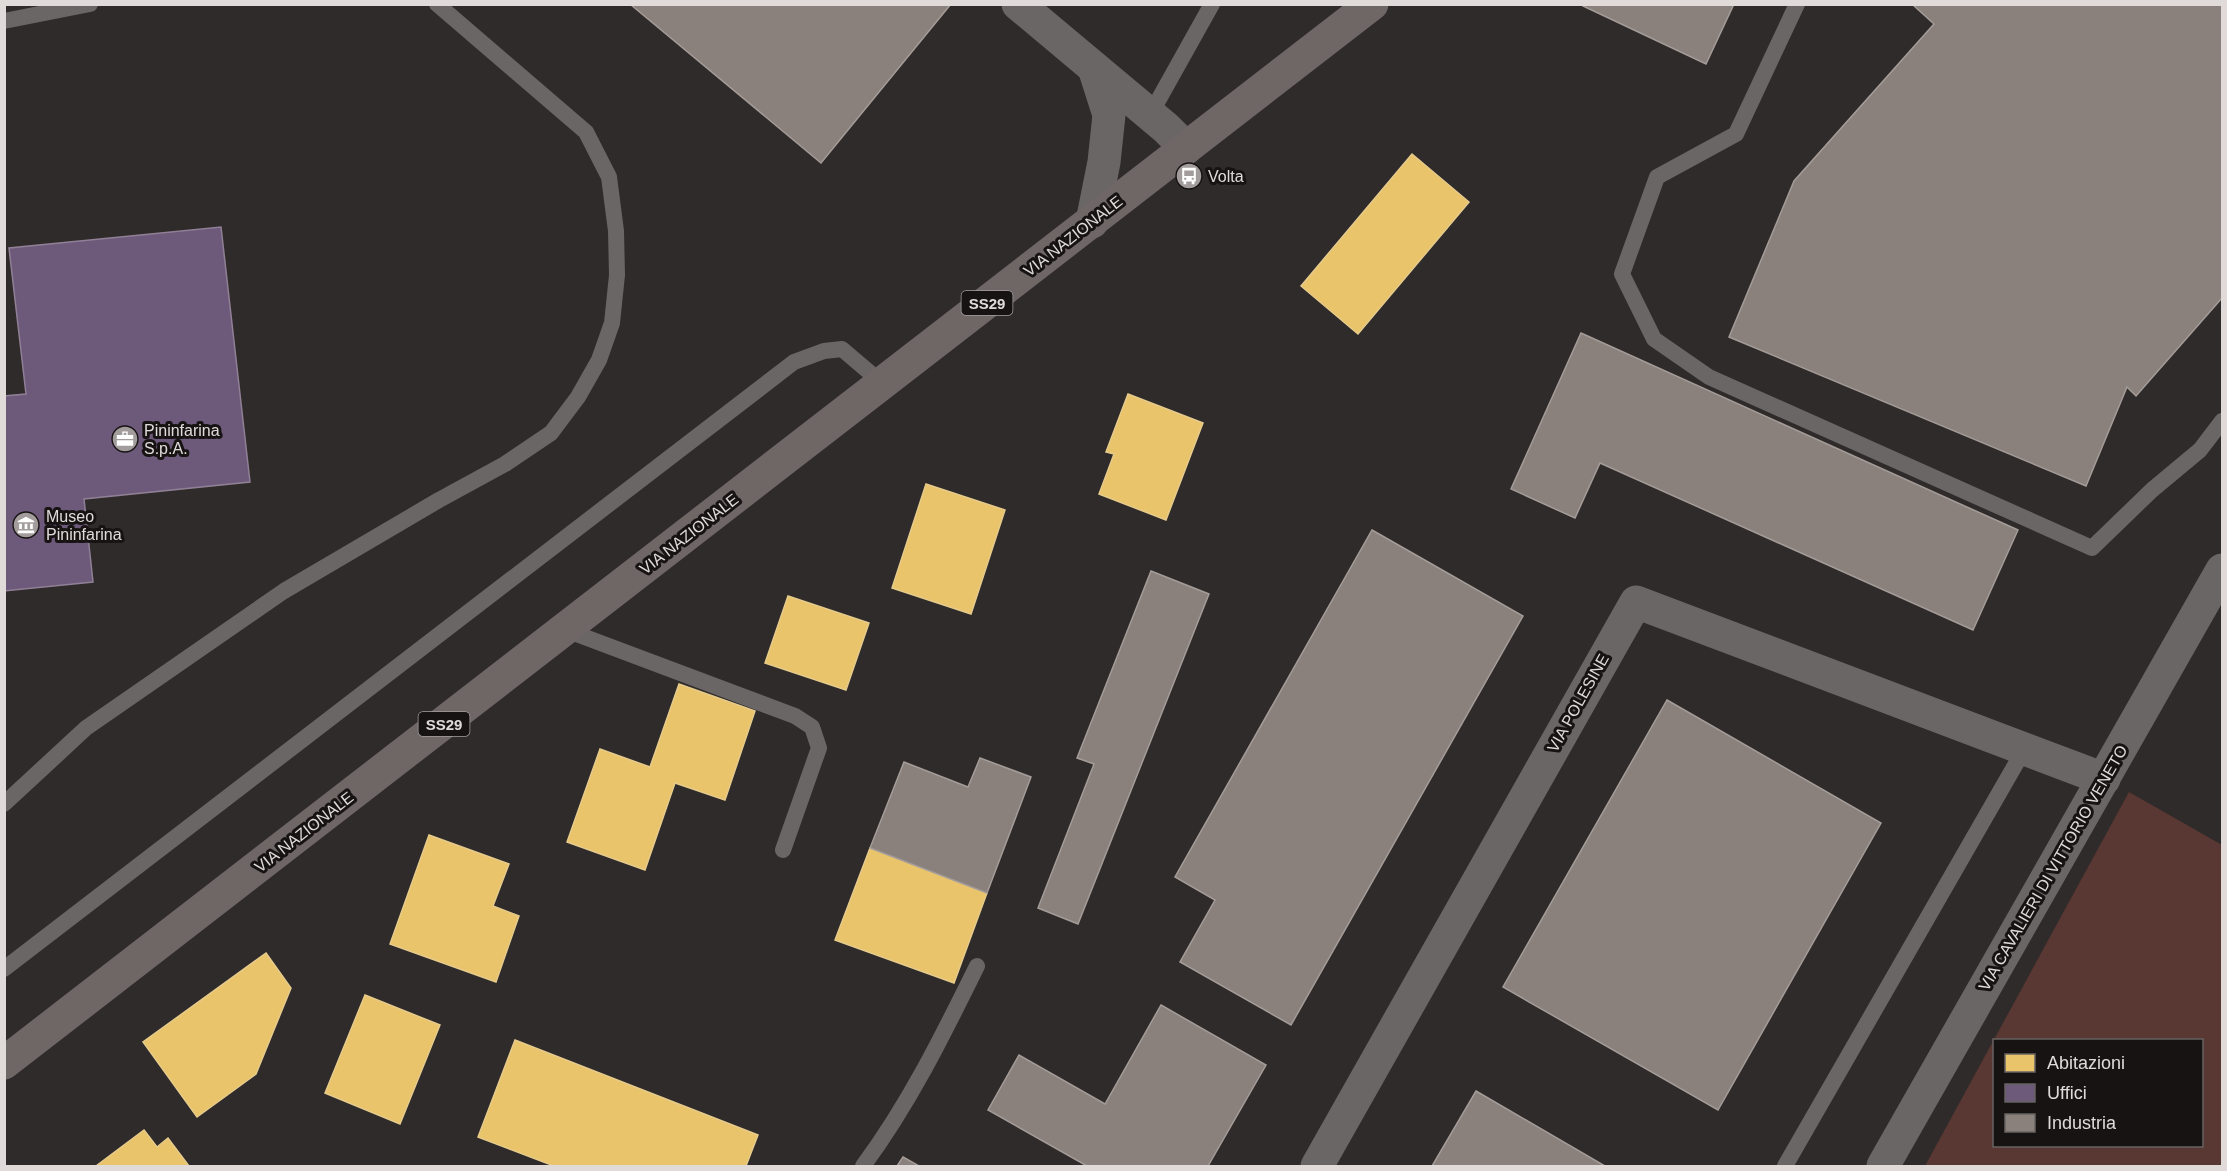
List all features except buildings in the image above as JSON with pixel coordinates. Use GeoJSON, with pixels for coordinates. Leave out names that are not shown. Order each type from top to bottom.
{"type":"FeatureCollection","features":[{"type":"Feature","properties":{"kind":"main road","name":"VIA NAZIONALE"},"geometry":{"type":"LineString","coordinates":[[4,1063],[1372,4]]}},
{"type":"Feature","properties":{"kind":"street"},"geometry":{"type":"LineString","coordinates":[[1018,4],[1186,148]]}},
{"type":"Feature","properties":{"kind":"street"},"geometry":{"type":"LineString","coordinates":[[1092,222],[1104,162],[1109,115],[1095,69]]}},
{"type":"Feature","properties":{"kind":"street","name":"VIA CAVALIERI DI VITTORIO VENETO"},"geometry":{"type":"LineString","coordinates":[[1883,1167],[2223,570]]}},
{"type":"Feature","properties":{"kind":"street","name":"VIA POLESINE"},"geometry":{"type":"LineString","coordinates":[[1317,1167],[1635,602],[2103,779]]}},
{"type":"Feature","properties":{"kind":"lane"},"geometry":{"type":"LineString","coordinates":[[4,804],[86,728],[284,591],[505,464],[551,433],[578,397],[599,360],[612,324],[617,275],[616,231],[609,177],[586,132],[437,4]]}},
{"type":"Feature","properties":{"kind":"lane"},"geometry":{"type":"LineString","coordinates":[[1150,115],[1212,4]]}},
{"type":"Feature","properties":{"kind":"lane"},"geometry":{"type":"LineString","coordinates":[[1797,4],[1736,134],[1657,177],[1622,274],[1654,339],[1709,377],[2092,548],[2152,490],[2200,450],[2223,421]]}},
{"type":"Feature","properties":{"kind":"lane"},"geometry":{"type":"LineString","coordinates":[[4,21],[88,5]]}},
{"type":"Feature","properties":{"kind":"lane"},"geometry":{"type":"LineString","coordinates":[[4,969],[794,362],[824,351],[842,349],[882,383]]}},
{"type":"Feature","properties":{"kind":"lane"},"geometry":{"type":"LineString","coordinates":[[566,630],[795,716],[812,726],[819,748],[783,850]]}},
{"type":"Feature","properties":{"kind":"lane"},"geometry":{"type":"LineString","coordinates":[[1785,1167],[2025,748]]}},
{"type":"Feature","properties":{"kind":"lane"},"geometry":{"type":"LineString","coordinates":[[863,1167],[883,1139],[930,1061],[977,966]]}},
{"type":"Feature","properties":{"kind":"shaded area"},"geometry":{"type":"Polygon","coordinates":[[[2129,792],[2222,845],[2222,1166],[1925,1166],[1993,1041],[1993,1147],[2203,1147],[2203,1039],[1994,1039],[2129,792]]]}},
{"type":"Feature","properties":{"kind":"place","name":"Volta"},"geometry":{"type":"Point","coordinates":[1189,176]}},
{"type":"Feature","properties":{"kind":"place","name":"Pininfarina S.p.A."},"geometry":{"type":"Point","coordinates":[125,439]}},
{"type":"Feature","properties":{"kind":"place","name":"Museo Pininfarina"},"geometry":{"type":"Point","coordinates":[26,525]}}]}
